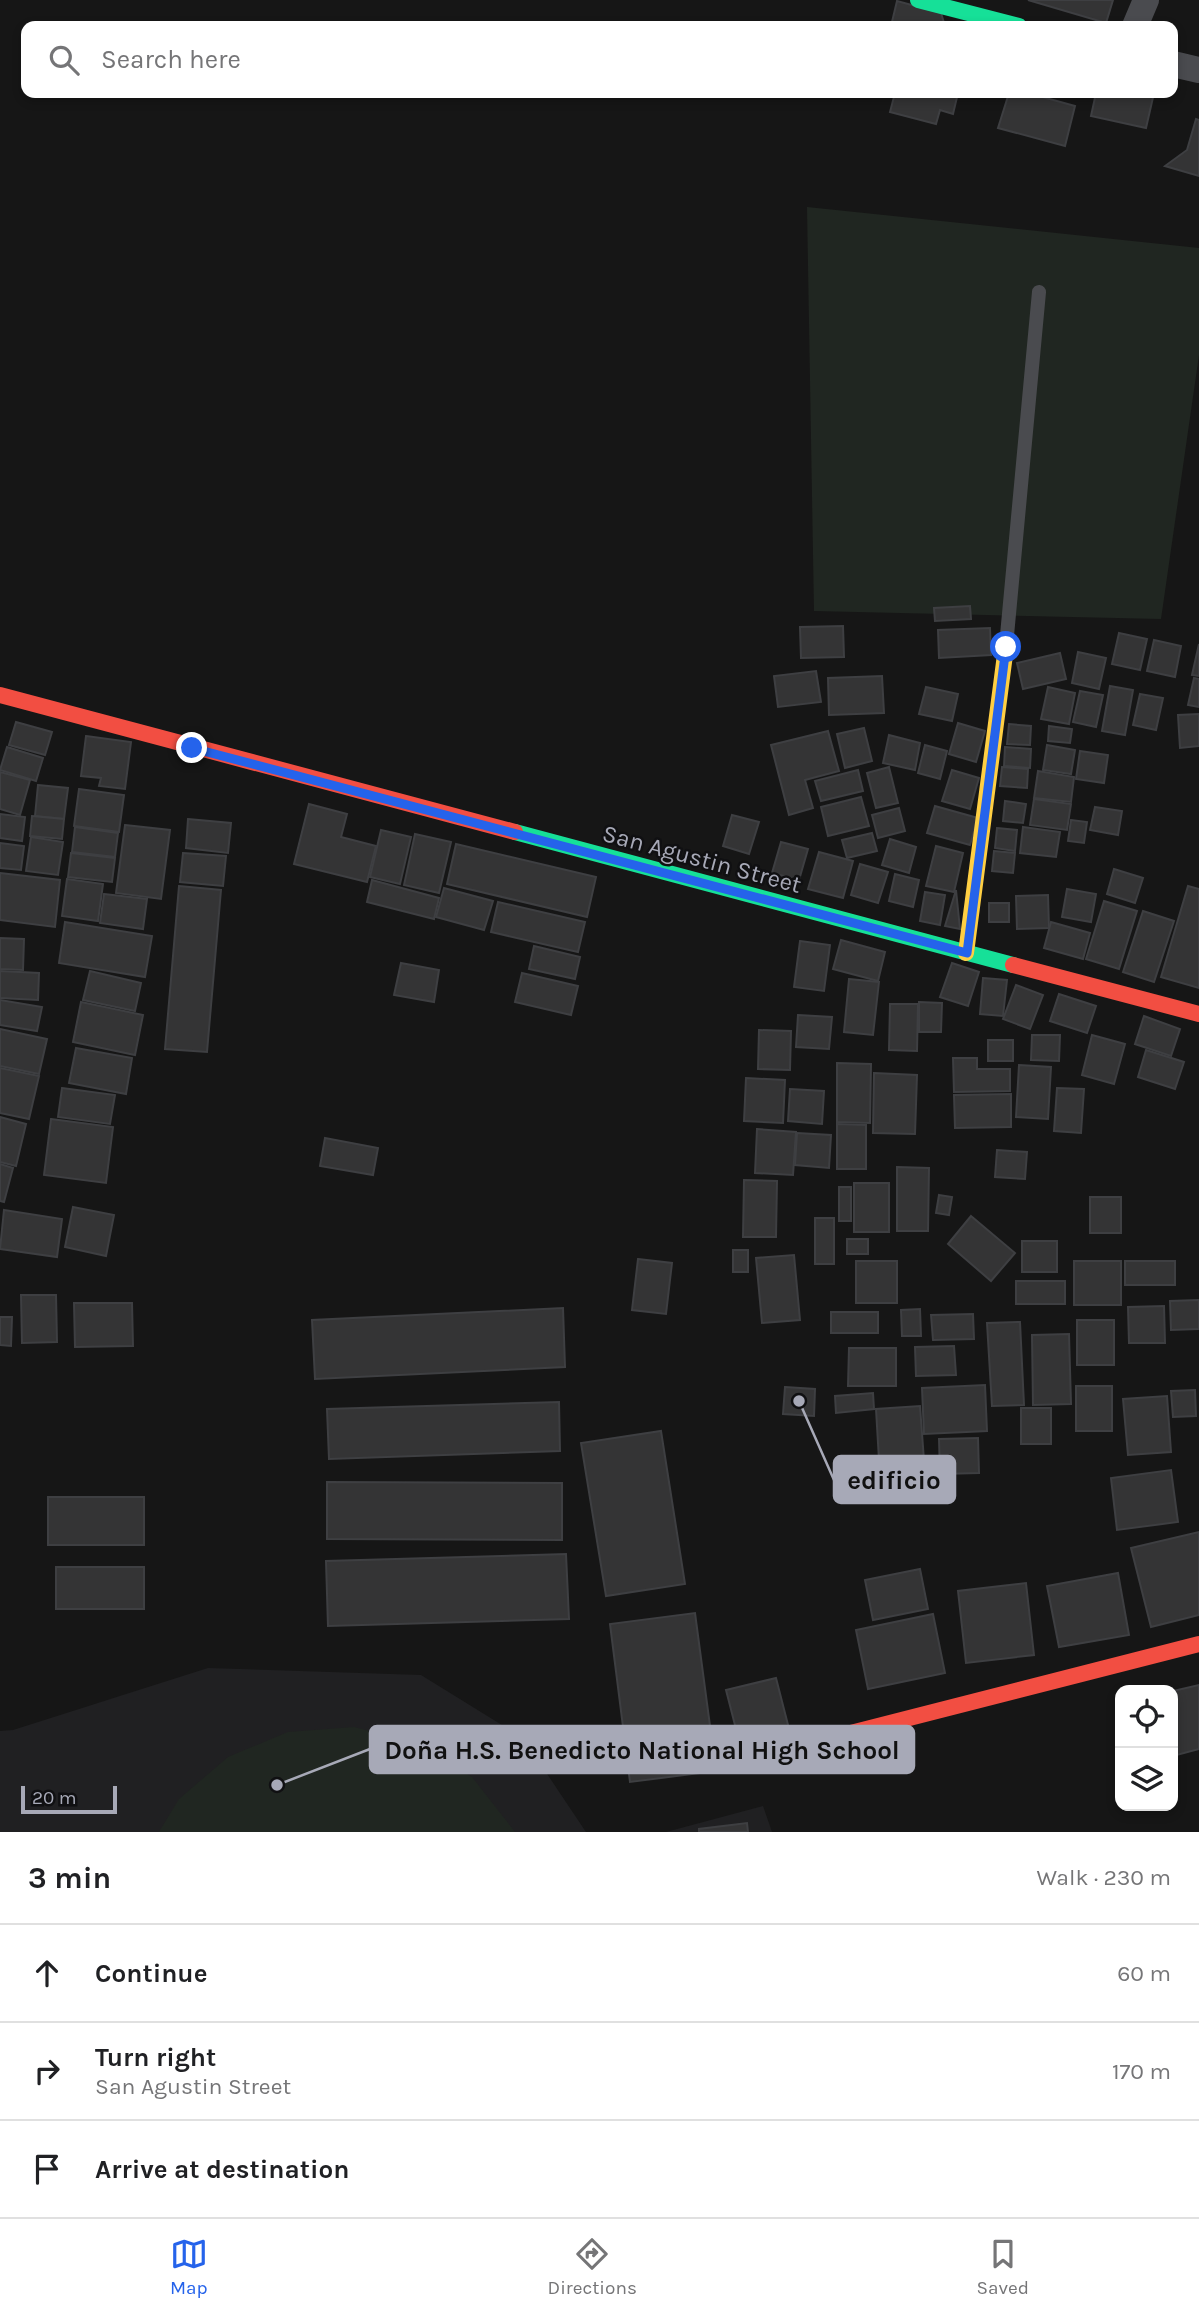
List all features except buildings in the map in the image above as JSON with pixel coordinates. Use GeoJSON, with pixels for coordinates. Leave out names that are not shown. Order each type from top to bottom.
{"type":"FeatureCollection","features":[{"type":"Feature","properties":{"kind":"street"},"geometry":{"type":"LineString","coordinates":[[918,0],[1000,21]]}},
{"type":"Feature","properties":{"kind":"street"},"geometry":{"type":"LineString","coordinates":[[1137,21],[1146,0]]}},
{"type":"Feature","properties":{"kind":"street"},"geometry":{"type":"LineString","coordinates":[[1178,65],[1199,70]]}},
{"type":"Feature","properties":{"kind":"street"},"geometry":{"type":"LineString","coordinates":[[967,953],[1006,647]]}},
{"type":"Feature","properties":{"kind":"street","name":"San Agustin Street"},"geometry":{"type":"LineString","coordinates":[[0,695],[1199,1014]]}},
{"type":"Feature","properties":{"kind":"street"},"geometry":{"type":"LineString","coordinates":[[835,1737],[1199,1644]]}},
{"type":"Feature","properties":{"kind":"lane"},"geometry":{"type":"LineString","coordinates":[[1006,647],[1039,292]]}},
{"type":"Feature","properties":{"kind":"shaded area"},"geometry":{"type":"Polygon","coordinates":[[[807,207],[1199,248],[1199,355],[1161,619],[814,611],[807,207]]]}},
{"type":"Feature","properties":{"kind":"shaded area"},"geometry":{"type":"Polygon","coordinates":[[[208,1668],[421,1675],[523,1738],[586,1832],[0,1832],[0,1731],[13,1730],[208,1668]]]}},
{"type":"Feature","properties":{"kind":"shaded area"},"geometry":{"type":"Polygon","coordinates":[[[354,1727],[417,1743],[472,1777],[515,1832],[159,1832],[179,1799],[228,1757],[288,1732],[354,1727]]]}},
{"type":"Feature","properties":{"kind":"shaded area"},"geometry":{"type":"Polygon","coordinates":[[[763,1806],[772,1832],[666,1832],[763,1806]]]}},
{"type":"Feature","properties":{"kind":"traffic: fast"},"geometry":{"type":"LineString","coordinates":[[918,0],[1000,21]]}},
{"type":"Feature","properties":{"kind":"traffic: fast"},"geometry":{"type":"LineString","coordinates":[[515,832],[1013,965]]}},
{"type":"Feature","properties":{"kind":"traffic: slow"},"geometry":{"type":"LineString","coordinates":[[966,953],[1006,647]]}},
{"type":"Feature","properties":{"kind":"traffic: jam"},"geometry":{"type":"LineString","coordinates":[[0,695],[515,832]]}},
{"type":"Feature","properties":{"kind":"traffic: jam"},"geometry":{"type":"LineString","coordinates":[[1013,965],[1199,1014]]}},
{"type":"Feature","properties":{"kind":"traffic: jam"},"geometry":{"type":"LineString","coordinates":[[835,1737],[1199,1644]]}},
{"type":"Feature","properties":{"kind":"place","name":"edificio"},"geometry":{"type":"Point","coordinates":[799,1401]}},
{"type":"Feature","properties":{"kind":"place","name":"Doña H.S. Benedicto National High School"},"geometry":{"type":"Point","coordinates":[277,1785]}},
{"type":"Feature","properties":{"kind":"route"},"geometry":{"type":"LineString","coordinates":[[192,748],[967,953],[1006,647]]}}]}
